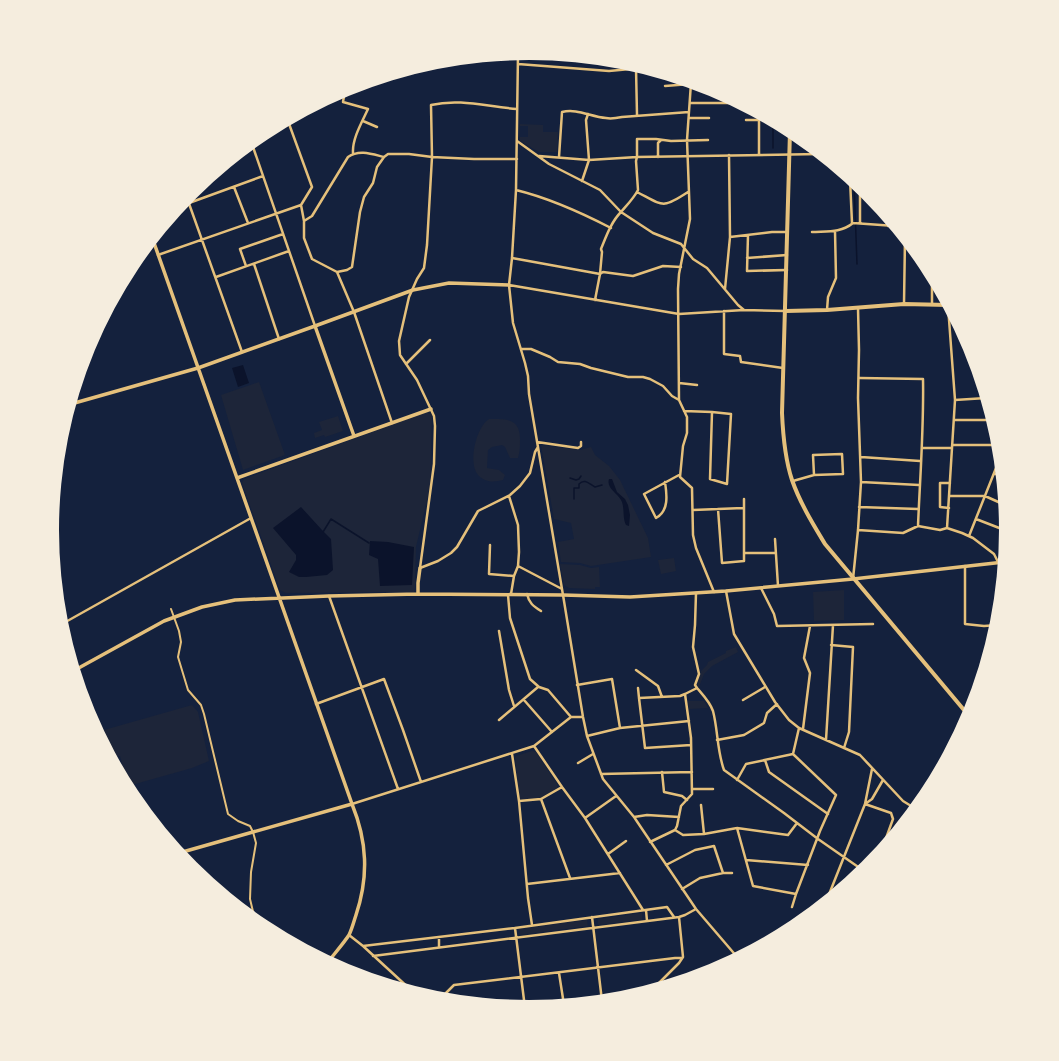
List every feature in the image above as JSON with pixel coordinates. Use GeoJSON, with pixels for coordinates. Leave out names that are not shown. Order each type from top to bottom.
{"type":"FeatureCollection","features":[{"type":"Feature","properties":{"kind":"main road"},"geometry":{"type":"LineString","coordinates":[[790,138],[786,311],[783,368],[783,430],[785,451],[792,481],[824,544],[964,710]]}},
{"type":"Feature","properties":{"kind":"main road"},"geometry":{"type":"LineString","coordinates":[[786,311],[828,310],[904,304],[943,306]]}},
{"type":"Feature","properties":{"kind":"street"},"geometry":{"type":"LineString","coordinates":[[518,60],[516,190],[509,285],[513,323],[522,349],[528,376],[529,394],[582,717],[593,754],[603,779],[634,817],[696,909],[735,953]]}},
{"type":"Feature","properties":{"kind":"street"},"geometry":{"type":"LineString","coordinates":[[518,64],[609,71],[623,69]]}},
{"type":"Feature","properties":{"kind":"street"},"geometry":{"type":"LineString","coordinates":[[636,73],[637,115]]}},
{"type":"Feature","properties":{"kind":"street"},"geometry":{"type":"LineString","coordinates":[[665,86],[682,85]]}},
{"type":"Feature","properties":{"kind":"street"},"geometry":{"type":"LineString","coordinates":[[691,89],[687,140],[690,219],[678,289],[679,400],[687,417],[686,433],[682,446],[680,477],[692,488],[693,535],[697,553],[714,592]]}},
{"type":"Feature","properties":{"kind":"street"},"geometry":{"type":"LineString","coordinates":[[344,99],[343,102],[368,109],[353,147],[353,153]]}},
{"type":"Feature","properties":{"kind":"street"},"geometry":{"type":"LineString","coordinates":[[418,594],[418,583],[434,464],[435,426],[434,416],[417,380],[400,355],[399,341],[409,297],[424,268],[427,245],[432,157],[431,105],[444,102],[459,102],[517,109]]}},
{"type":"Feature","properties":{"kind":"street"},"geometry":{"type":"LineString","coordinates":[[690,103],[725,103]]}},
{"type":"Feature","properties":{"kind":"street"},"geometry":{"type":"LineString","coordinates":[[559,157],[562,112],[569,110],[605,118],[612,118],[689,112]]}},
{"type":"Feature","properties":{"kind":"street"},"geometry":{"type":"LineString","coordinates":[[582,181],[590,160],[586,120],[588,114]]}},
{"type":"Feature","properties":{"kind":"street"},"geometry":{"type":"LineString","coordinates":[[689,118],[709,118]]}},
{"type":"Feature","properties":{"kind":"street"},"geometry":{"type":"LineString","coordinates":[[746,120],[759,120],[759,154]]}},
{"type":"Feature","properties":{"kind":"street"},"geometry":{"type":"LineString","coordinates":[[363,121],[377,126]]}},
{"type":"Feature","properties":{"kind":"street"},"geometry":{"type":"LineString","coordinates":[[290,126],[312,187],[301,206],[304,221],[304,238],[312,260],[337,272],[347,270],[352,267],[360,212],[364,197],[373,183],[377,167],[388,154],[409,154],[432,157],[474,159],[517,159]]}},
{"type":"Feature","properties":{"kind":"street"},"geometry":{"type":"LineString","coordinates":[[595,300],[600,274],[601,249],[610,228],[621,212],[625,210],[638,190],[636,161],[637,139],[708,140]]}},
{"type":"Feature","properties":{"kind":"street"},"geometry":{"type":"LineString","coordinates":[[658,157],[658,143],[661,140]]}},
{"type":"Feature","properties":{"kind":"street"},"geometry":{"type":"LineString","coordinates":[[516,141],[549,164],[600,190],[621,212],[653,233],[681,244],[693,258],[707,268],[744,310]]}},
{"type":"Feature","properties":{"kind":"street"},"geometry":{"type":"LineString","coordinates":[[254,149],[354,436]]}},
{"type":"Feature","properties":{"kind":"street"},"geometry":{"type":"LineString","coordinates":[[304,221],[312,216],[348,157],[353,153],[367,152],[384,157]]}},
{"type":"Feature","properties":{"kind":"street"},"geometry":{"type":"LineString","coordinates":[[538,156],[590,160],[637,157],[812,154]]}},
{"type":"Feature","properties":{"kind":"street"},"geometry":{"type":"LineString","coordinates":[[725,289],[730,237],[729,155]]}},
{"type":"Feature","properties":{"kind":"street"},"geometry":{"type":"LineString","coordinates":[[194,201],[263,176]]}},
{"type":"Feature","properties":{"kind":"street"},"geometry":{"type":"LineString","coordinates":[[234,187],[248,223]]}},
{"type":"Feature","properties":{"kind":"street"},"geometry":{"type":"LineString","coordinates":[[812,232],[835,231],[849,227],[852,223],[850,187]]}},
{"type":"Feature","properties":{"kind":"street"},"geometry":{"type":"LineString","coordinates":[[516,190],[559,203],[610,228]]}},
{"type":"Feature","properties":{"kind":"street"},"geometry":{"type":"LineString","coordinates":[[637,192],[664,205],[672,203],[689,191]]}},
{"type":"Feature","properties":{"kind":"street"},"geometry":{"type":"LineString","coordinates":[[859,223],[860,196]]}},
{"type":"Feature","properties":{"kind":"street"},"geometry":{"type":"LineString","coordinates":[[190,205],[242,352]]}},
{"type":"Feature","properties":{"kind":"street"},"geometry":{"type":"LineString","coordinates":[[158,255],[301,206]]}},
{"type":"Feature","properties":{"kind":"street"},"geometry":{"type":"LineString","coordinates":[[852,223],[888,226]]}},
{"type":"Feature","properties":{"kind":"street"},"geometry":{"type":"LineString","coordinates":[[828,310],[828,297],[836,278],[835,231]]}},
{"type":"Feature","properties":{"kind":"street"},"geometry":{"type":"LineString","coordinates":[[730,237],[772,232],[788,232]]}},
{"type":"Feature","properties":{"kind":"street"},"geometry":{"type":"LineString","coordinates":[[246,266],[240,249],[283,234]]}},
{"type":"Feature","properties":{"kind":"street"},"geometry":{"type":"LineString","coordinates":[[748,236],[747,270],[787,270]]}},
{"type":"Feature","properties":{"kind":"street"},"geometry":{"type":"LineString","coordinates":[[904,245],[904,304]]}},
{"type":"Feature","properties":{"kind":"street"},"geometry":{"type":"LineString","coordinates":[[155,246],[316,704],[360,823],[364,843],[365,870],[360,902],[349,935],[332,957]]}},
{"type":"Feature","properties":{"kind":"street"},"geometry":{"type":"LineString","coordinates":[[216,277],[289,251]]}},
{"type":"Feature","properties":{"kind":"street"},"geometry":{"type":"LineString","coordinates":[[747,258],[787,254]]}},
{"type":"Feature","properties":{"kind":"street"},"geometry":{"type":"LineString","coordinates":[[512,258],[600,274],[603,272],[633,276],[663,266],[681,267]]}},
{"type":"Feature","properties":{"kind":"street"},"geometry":{"type":"LineString","coordinates":[[254,264],[279,339]]}},
{"type":"Feature","properties":{"kind":"street"},"geometry":{"type":"LineString","coordinates":[[337,272],[354,312],[392,423]]}},
{"type":"Feature","properties":{"kind":"street"},"geometry":{"type":"LineString","coordinates":[[77,402],[198,368],[413,290],[449,282],[509,285],[679,314],[744,310],[786,311]]}},
{"type":"Feature","properties":{"kind":"street"},"geometry":{"type":"LineString","coordinates":[[932,287],[932,305]]}},
{"type":"Feature","properties":{"kind":"street"},"geometry":{"type":"LineString","coordinates":[[853,579],[860,507],[858,398],[860,378],[858,308]]}},
{"type":"Feature","properties":{"kind":"street"},"geometry":{"type":"LineString","coordinates":[[724,312],[724,354],[740,356],[741,362],[783,368]]}},
{"type":"Feature","properties":{"kind":"street"},"geometry":{"type":"LineString","coordinates":[[947,528],[955,400],[949,318]]}},
{"type":"Feature","properties":{"kind":"street"},"geometry":{"type":"LineString","coordinates":[[406,364],[430,340]]}},
{"type":"Feature","properties":{"kind":"street"},"geometry":{"type":"LineString","coordinates":[[522,349],[531,350],[550,357],[558,362],[580,364],[628,377],[643,377],[650,379],[663,386],[672,396],[679,400]]}},
{"type":"Feature","properties":{"kind":"street"},"geometry":{"type":"LineString","coordinates":[[860,378],[923,379],[922,448],[920,461],[918,526]]}},
{"type":"Feature","properties":{"kind":"street"},"geometry":{"type":"LineString","coordinates":[[679,383],[698,385]]}},
{"type":"Feature","properties":{"kind":"street"},"geometry":{"type":"LineString","coordinates":[[955,400],[981,398]]}},
{"type":"Feature","properties":{"kind":"street"},"geometry":{"type":"LineString","coordinates":[[237,478],[431,409]]}},
{"type":"Feature","properties":{"kind":"street"},"geometry":{"type":"LineString","coordinates":[[684,411],[712,412],[731,414],[728,484],[710,479],[712,412]]}},
{"type":"Feature","properties":{"kind":"street"},"geometry":{"type":"LineString","coordinates":[[954,420],[987,420]]}},
{"type":"Feature","properties":{"kind":"street"},"geometry":{"type":"LineString","coordinates":[[537,442],[578,448],[581,446],[581,442]]}},
{"type":"Feature","properties":{"kind":"street"},"geometry":{"type":"LineString","coordinates":[[922,448],[992,445]]}},
{"type":"Feature","properties":{"kind":"street"},"geometry":{"type":"LineString","coordinates":[[420,568],[438,561],[451,553],[457,548],[478,511],[509,496],[520,486],[530,474],[534,452],[538,447]]}},
{"type":"Feature","properties":{"kind":"street"},"geometry":{"type":"LineString","coordinates":[[792,481],[814,475],[843,474],[842,454],[813,455],[814,475]]}},
{"type":"Feature","properties":{"kind":"street"},"geometry":{"type":"LineString","coordinates":[[860,457],[920,461]]}},
{"type":"Feature","properties":{"kind":"street"},"geometry":{"type":"LineString","coordinates":[[969,536],[996,469]]}},
{"type":"Feature","properties":{"kind":"street"},"geometry":{"type":"LineString","coordinates":[[665,482],[667,493],[666,505],[661,515],[656,518],[644,494],[665,482],[680,474]]}},
{"type":"Feature","properties":{"kind":"street"},"geometry":{"type":"LineString","coordinates":[[860,482],[919,486]]}},
{"type":"Feature","properties":{"kind":"street"},"geometry":{"type":"LineString","coordinates":[[949,508],[940,507],[940,483],[950,483]]}},
{"type":"Feature","properties":{"kind":"street"},"geometry":{"type":"LineString","coordinates":[[509,496],[518,524],[519,552],[518,566],[509,594],[510,618],[530,679],[539,686],[548,690],[572,717]]}},
{"type":"Feature","properties":{"kind":"street"},"geometry":{"type":"LineString","coordinates":[[950,496],[985,496],[999,503]]}},
{"type":"Feature","properties":{"kind":"street"},"geometry":{"type":"LineString","coordinates":[[718,509],[722,563],[744,561],[744,499]]}},
{"type":"Feature","properties":{"kind":"street"},"geometry":{"type":"LineString","coordinates":[[860,507],[918,509]]}},
{"type":"Feature","properties":{"kind":"street"},"geometry":{"type":"LineString","coordinates":[[693,510],[744,508]]}},
{"type":"Feature","properties":{"kind":"street"},"geometry":{"type":"LineString","coordinates":[[68,619],[251,518]]}},
{"type":"Feature","properties":{"kind":"street"},"geometry":{"type":"LineString","coordinates":[[976,519],[1000,528]]}},
{"type":"Feature","properties":{"kind":"street"},"geometry":{"type":"LineString","coordinates":[[858,530],[903,533],[918,526],[940,530],[947,528],[969,536],[994,554],[999,560]]}},
{"type":"Feature","properties":{"kind":"street"},"geometry":{"type":"LineString","coordinates":[[775,539],[778,586]]}},
{"type":"Feature","properties":{"kind":"street"},"geometry":{"type":"LineString","coordinates":[[490,545],[489,574],[514,576]]}},
{"type":"Feature","properties":{"kind":"street"},"geometry":{"type":"LineString","coordinates":[[744,553],[776,553]]}},
{"type":"Feature","properties":{"kind":"street"},"geometry":{"type":"LineString","coordinates":[[80,667],[164,621],[202,607],[235,600],[279,597],[418,594],[563,594],[630,597],[761,588],[999,562]]}},
{"type":"Feature","properties":{"kind":"street"},"geometry":{"type":"LineString","coordinates":[[518,566],[562,589]]}},
{"type":"Feature","properties":{"kind":"street"},"geometry":{"type":"LineString","coordinates":[[965,566],[965,624],[990,626]]}},
{"type":"Feature","properties":{"kind":"street"},"geometry":{"type":"LineString","coordinates":[[761,588],[774,614],[777,626],[873,624]]}},
{"type":"Feature","properties":{"kind":"street"},"geometry":{"type":"LineString","coordinates":[[726,591],[734,634],[765,686],[789,720],[799,728],[860,755],[903,801],[911,806]]}},
{"type":"Feature","properties":{"kind":"street"},"geometry":{"type":"LineString","coordinates":[[696,593],[693,647],[698,674],[695,686],[706,697],[713,710],[720,760],[724,770],[858,867]]}},
{"type":"Feature","properties":{"kind":"street"},"geometry":{"type":"LineString","coordinates":[[527,594],[529,601],[540,611]]}},
{"type":"Feature","properties":{"kind":"street"},"geometry":{"type":"LineString","coordinates":[[328,596],[398,789]]}},
{"type":"Feature","properties":{"kind":"street"},"geometry":{"type":"LineString","coordinates":[[172,609],[181,642],[178,657],[188,690],[201,705],[204,714],[228,814],[238,821],[250,826],[256,843],[251,872],[250,899],[253,911]]}},
{"type":"Feature","properties":{"kind":"street"},"geometry":{"type":"LineString","coordinates":[[826,740],[832,625]]}},
{"type":"Feature","properties":{"kind":"street"},"geometry":{"type":"LineString","coordinates":[[803,729],[810,673],[804,658],[810,626]]}},
{"type":"Feature","properties":{"kind":"street"},"geometry":{"type":"LineString","coordinates":[[499,631],[509,690],[514,706]]}},
{"type":"Feature","properties":{"kind":"street"},"geometry":{"type":"LineString","coordinates":[[831,645],[853,647],[849,732],[844,748]]}},
{"type":"Feature","properties":{"kind":"street"},"geometry":{"type":"LineString","coordinates":[[636,670],[658,686],[662,697]]}},
{"type":"Feature","properties":{"kind":"street"},"geometry":{"type":"LineString","coordinates":[[316,704],[384,679],[421,782]]}},
{"type":"Feature","properties":{"kind":"street"},"geometry":{"type":"LineString","coordinates":[[577,685],[612,679],[620,728]]}},
{"type":"Feature","properties":{"kind":"street"},"geometry":{"type":"LineString","coordinates":[[499,720],[539,686]]}},
{"type":"Feature","properties":{"kind":"street"},"geometry":{"type":"LineString","coordinates":[[743,700],[765,686]]}},
{"type":"Feature","properties":{"kind":"street"},"geometry":{"type":"LineString","coordinates":[[638,688],[645,748],[691,745]]}},
{"type":"Feature","properties":{"kind":"street"},"geometry":{"type":"LineString","coordinates":[[639,698],[685,694],[697,688]]}},
{"type":"Feature","properties":{"kind":"street"},"geometry":{"type":"LineString","coordinates":[[650,842],[674,830],[677,826],[681,806],[692,794],[691,745],[685,694]]}},
{"type":"Feature","properties":{"kind":"street"},"geometry":{"type":"LineString","coordinates":[[524,700],[552,732]]}},
{"type":"Feature","properties":{"kind":"street"},"geometry":{"type":"LineString","coordinates":[[717,740],[744,735],[764,723],[767,713],[777,704]]}},
{"type":"Feature","properties":{"kind":"street"},"geometry":{"type":"LineString","coordinates":[[186,851],[352,804],[512,754],[534,746],[572,717],[582,717]]}},
{"type":"Feature","properties":{"kind":"street"},"geometry":{"type":"LineString","coordinates":[[587,736],[620,728],[689,720]]}},
{"type":"Feature","properties":{"kind":"street"},"geometry":{"type":"LineString","coordinates":[[793,754],[799,728]]}},
{"type":"Feature","properties":{"kind":"street"},"geometry":{"type":"LineString","coordinates":[[534,746],[562,788],[585,818],[644,910],[647,921]]}},
{"type":"Feature","properties":{"kind":"street"},"geometry":{"type":"LineString","coordinates":[[512,754],[519,801],[532,925]]}},
{"type":"Feature","properties":{"kind":"street"},"geometry":{"type":"LineString","coordinates":[[578,763],[593,754]]}},
{"type":"Feature","properties":{"kind":"street"},"geometry":{"type":"LineString","coordinates":[[737,780],[746,764],[793,754]]}},
{"type":"Feature","properties":{"kind":"street"},"geometry":{"type":"LineString","coordinates":[[792,907],[836,795],[793,754]]}},
{"type":"Feature","properties":{"kind":"street"},"geometry":{"type":"LineString","coordinates":[[765,760],[769,772],[828,814]]}},
{"type":"Feature","properties":{"kind":"street"},"geometry":{"type":"LineString","coordinates":[[830,893],[864,804],[872,768]]}},
{"type":"Feature","properties":{"kind":"street"},"geometry":{"type":"LineString","coordinates":[[662,772],[664,792],[682,796],[687,800]]}},
{"type":"Feature","properties":{"kind":"street"},"geometry":{"type":"LineString","coordinates":[[601,774],[692,772]]}},
{"type":"Feature","properties":{"kind":"street"},"geometry":{"type":"LineString","coordinates":[[864,804],[872,799],[883,780]]}},
{"type":"Feature","properties":{"kind":"street"},"geometry":{"type":"LineString","coordinates":[[519,801],[541,799],[562,788]]}},
{"type":"Feature","properties":{"kind":"street"},"geometry":{"type":"LineString","coordinates":[[692,789],[713,789]]}},
{"type":"Feature","properties":{"kind":"street"},"geometry":{"type":"LineString","coordinates":[[585,818],[616,796]]}},
{"type":"Feature","properties":{"kind":"street"},"geometry":{"type":"LineString","coordinates":[[541,799],[570,878]]}},
{"type":"Feature","properties":{"kind":"street"},"geometry":{"type":"LineString","coordinates":[[701,804],[704,834]]}},
{"type":"Feature","properties":{"kind":"street"},"geometry":{"type":"LineString","coordinates":[[864,804],[891,813],[893,819],[886,838]]}},
{"type":"Feature","properties":{"kind":"street"},"geometry":{"type":"LineString","coordinates":[[634,817],[647,815],[679,817]]}},
{"type":"Feature","properties":{"kind":"street"},"geometry":{"type":"LineString","coordinates":[[674,830],[683,835],[704,834],[737,828],[788,835],[797,823]]}},
{"type":"Feature","properties":{"kind":"street"},"geometry":{"type":"LineString","coordinates":[[737,828],[753,886],[796,894]]}},
{"type":"Feature","properties":{"kind":"street"},"geometry":{"type":"LineString","coordinates":[[608,854],[626,841]]}},
{"type":"Feature","properties":{"kind":"street"},"geometry":{"type":"LineString","coordinates":[[666,865],[695,850],[714,846],[724,873]]}},
{"type":"Feature","properties":{"kind":"street"},"geometry":{"type":"LineString","coordinates":[[746,860],[808,865]]}},
{"type":"Feature","properties":{"kind":"street"},"geometry":{"type":"LineString","coordinates":[[527,884],[620,873]]}},
{"type":"Feature","properties":{"kind":"street"},"geometry":{"type":"LineString","coordinates":[[682,889],[700,878],[724,873],[732,873]]}},
{"type":"Feature","properties":{"kind":"street"},"geometry":{"type":"LineString","coordinates":[[363,946],[515,928],[667,907],[674,917]]}},
{"type":"Feature","properties":{"kind":"street"},"geometry":{"type":"LineString","coordinates":[[374,956],[679,917],[696,909]]}},
{"type":"Feature","properties":{"kind":"street"},"geometry":{"type":"LineString","coordinates":[[592,917],[601,995]]}},
{"type":"Feature","properties":{"kind":"street"},"geometry":{"type":"LineString","coordinates":[[659,983],[683,957],[679,917]]}},
{"type":"Feature","properties":{"kind":"street"},"geometry":{"type":"LineString","coordinates":[[515,928],[524,1001]]}},
{"type":"Feature","properties":{"kind":"street"},"geometry":{"type":"LineString","coordinates":[[349,935],[404,984]]}},
{"type":"Feature","properties":{"kind":"street"},"geometry":{"type":"LineString","coordinates":[[439,937],[439,947]]}},
{"type":"Feature","properties":{"kind":"street"},"geometry":{"type":"LineString","coordinates":[[446,993],[454,985],[682,958]]}},
{"type":"Feature","properties":{"kind":"street"},"geometry":{"type":"LineString","coordinates":[[559,972],[563,1000]]}},
{"type":"Feature","properties":{"kind":"shaded area"},"geometry":{"type":"Polygon","coordinates":[[[520,124],[543,125],[543,132],[558,132],[557,152],[539,152],[520,141],[520,137],[528,137],[528,126],[520,126],[520,124]]]}},
{"type":"Feature","properties":{"kind":"shaded area"},"geometry":{"type":"Polygon","coordinates":[[[243,365],[249,383],[238,387],[232,368],[243,365]]]}},
{"type":"Feature","properties":{"kind":"shaded area"},"geometry":{"type":"Polygon","coordinates":[[[259,382],[285,455],[243,470],[221,395],[259,382]]]}},
{"type":"Feature","properties":{"kind":"shaded area"},"geometry":{"type":"Polygon","coordinates":[[[427,412],[432,415],[430,487],[416,547],[414,592],[286,593],[280,590],[242,483],[244,479],[427,412]]]}},
{"type":"Feature","properties":{"kind":"shaded area"},"geometry":{"type":"Polygon","coordinates":[[[338,416],[343,431],[325,437],[324,435],[315,438],[314,433],[322,430],[319,422],[338,416]]]}},
{"type":"Feature","properties":{"kind":"shaded area"},"geometry":{"type":"Polygon","coordinates":[[[489,419],[511,421],[518,427],[520,446],[518,458],[510,458],[505,447],[502,445],[492,447],[488,450],[487,468],[499,470],[505,475],[503,480],[488,481],[479,476],[475,471],[473,455],[477,438],[484,423],[489,419]]]}},
{"type":"Feature","properties":{"kind":"shaded area"},"geometry":{"type":"Polygon","coordinates":[[[541,445],[580,450],[591,447],[595,455],[609,466],[620,480],[648,538],[651,557],[591,566],[580,563],[561,562],[558,542],[574,539],[571,523],[554,519],[541,445]]]}},
{"type":"Feature","properties":{"kind":"shaded area"},"geometry":{"type":"Polygon","coordinates":[[[609,479],[612,479],[617,492],[625,499],[628,505],[630,515],[629,526],[626,525],[625,522],[621,500],[610,488],[608,482],[609,479]]]}},
{"type":"Feature","properties":{"kind":"shaded area"},"geometry":{"type":"Polygon","coordinates":[[[301,507],[331,539],[333,570],[327,575],[299,577],[289,572],[296,560],[296,555],[273,528],[301,507]]]}},
{"type":"Feature","properties":{"kind":"shaded area"},"geometry":{"type":"Polygon","coordinates":[[[370,541],[388,542],[414,547],[412,585],[380,586],[378,559],[369,555],[370,541]]]}},
{"type":"Feature","properties":{"kind":"shaded area"},"geometry":{"type":"Polygon","coordinates":[[[674,558],[676,571],[661,574],[658,560],[674,558]]]}},
{"type":"Feature","properties":{"kind":"shaded area"},"geometry":{"type":"Polygon","coordinates":[[[560,564],[580,565],[591,568],[599,567],[600,587],[595,587],[595,589],[569,588],[564,585],[560,564]]]}},
{"type":"Feature","properties":{"kind":"shaded area"},"geometry":{"type":"Polygon","coordinates":[[[844,590],[844,620],[814,621],[813,592],[844,590]]]}},
{"type":"Feature","properties":{"kind":"shaded area"},"geometry":{"type":"Polygon","coordinates":[[[736,647],[738,652],[712,666],[704,674],[699,687],[697,686],[701,671],[708,662],[736,647]]]}},
{"type":"Feature","properties":{"kind":"shaded area"},"geometry":{"type":"Polygon","coordinates":[[[688,701],[704,701],[708,708],[689,709],[688,701]]]}},
{"type":"Feature","properties":{"kind":"shaded area"},"geometry":{"type":"Polygon","coordinates":[[[192,705],[198,712],[209,761],[192,768],[133,784],[123,768],[120,756],[117,756],[104,730],[192,705]]]}},
{"type":"Feature","properties":{"kind":"shaded area"},"geometry":{"type":"Polygon","coordinates":[[[532,751],[536,752],[557,784],[557,788],[541,799],[520,800],[515,758],[516,756],[532,751]]]}},
{"type":"Feature","properties":{"kind":"shaded area"},"geometry":{"type":"Polygon","coordinates":[[[896,820],[899,822],[891,831],[896,820]]]}},
{"type":"Feature","properties":{"kind":"shaded area"},"geometry":{"type":"Polygon","coordinates":[[[642,913],[642,920],[598,925],[598,919],[642,913]]]}},
{"type":"Feature","properties":{"kind":"shaded area"},"geometry":{"type":"Polygon","coordinates":[[[587,920],[588,926],[520,935],[519,929],[587,920]]]}},
{"type":"Feature","properties":{"kind":"waterway"},"geometry":{"type":"LineString","coordinates":[[773,128],[773,148]]}},
{"type":"Feature","properties":{"kind":"waterway"},"geometry":{"type":"LineString","coordinates":[[854,191],[857,264]]}},
{"type":"Feature","properties":{"kind":"waterway"},"geometry":{"type":"LineString","coordinates":[[570,478],[576,480],[581,476]]}},
{"type":"Feature","properties":{"kind":"waterway"},"geometry":{"type":"LineString","coordinates":[[574,499],[574,488],[579,488],[579,484],[581,482],[587,482],[595,487],[602,485]]}},
{"type":"Feature","properties":{"kind":"waterway"},"geometry":{"type":"LineString","coordinates":[[323,532],[331,519],[369,543]]}}]}
